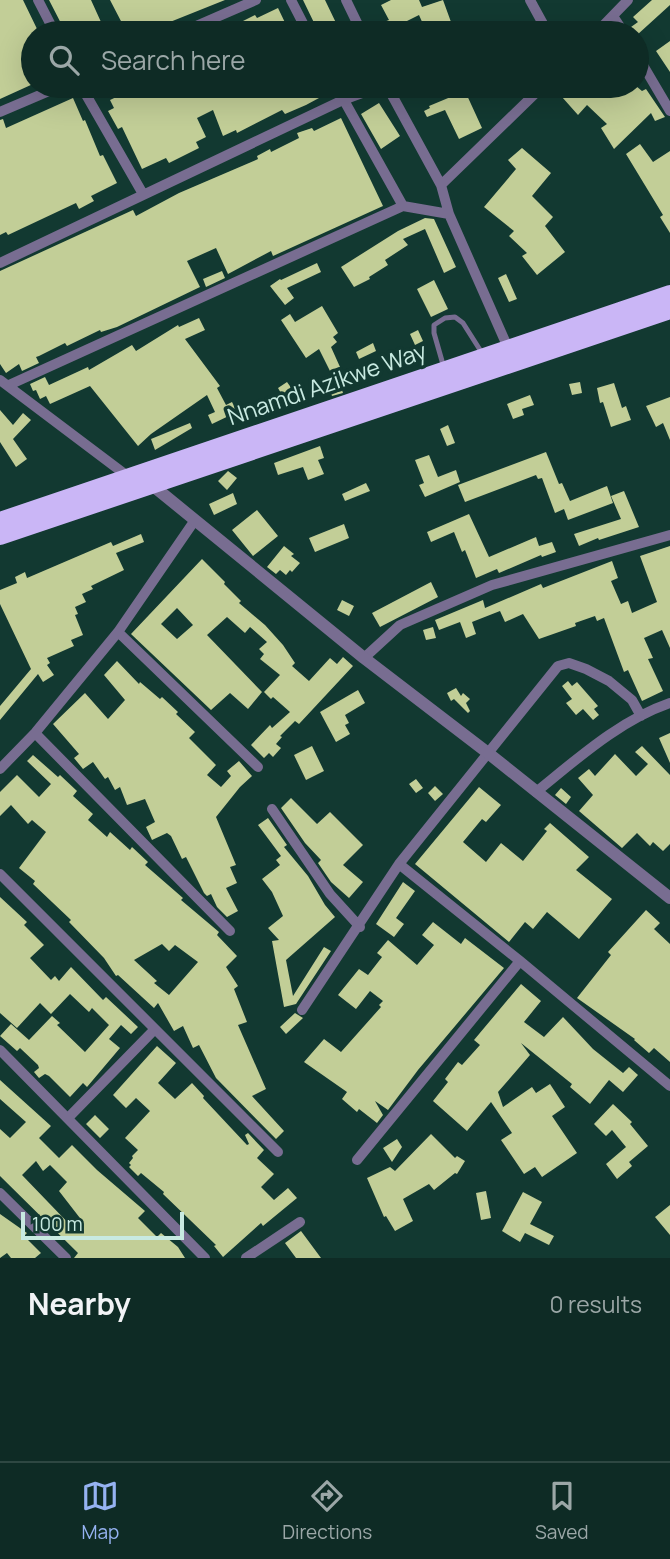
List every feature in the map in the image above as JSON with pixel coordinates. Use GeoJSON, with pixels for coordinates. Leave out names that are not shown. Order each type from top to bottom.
{"type":"FeatureCollection","features":[{"type":"Feature","properties":{"kind":"highway","name":"Nnamdi Azikwe Way"},"geometry":{"type":"LineString","coordinates":[[0,521],[670,294]]}},
{"type":"Feature","properties":{"kind":"highway","name":"Nnamdi Azikwe Way"},"geometry":{"type":"LineString","coordinates":[[0,536],[670,310]]}},
{"type":"Feature","properties":{"kind":"street"},"geometry":{"type":"LineString","coordinates":[[38,0],[49,21]]}},
{"type":"Feature","properties":{"kind":"street"},"geometry":{"type":"LineString","coordinates":[[208,21],[256,0]]}},
{"type":"Feature","properties":{"kind":"street"},"geometry":{"type":"LineString","coordinates":[[291,0],[302,21]]}},
{"type":"Feature","properties":{"kind":"street"},"geometry":{"type":"LineString","coordinates":[[346,0],[356,21]]}},
{"type":"Feature","properties":{"kind":"street"},"geometry":{"type":"LineString","coordinates":[[530,0],[541,21]]}},
{"type":"Feature","properties":{"kind":"street"},"geometry":{"type":"LineString","coordinates":[[608,21],[628,0]]}},
{"type":"Feature","properties":{"kind":"street"},"geometry":{"type":"LineString","coordinates":[[613,16],[616,21]]}},
{"type":"Feature","properties":{"kind":"street"},"geometry":{"type":"LineString","coordinates":[[649,75],[670,111]]}},
{"type":"Feature","properties":{"kind":"street"},"geometry":{"type":"LineString","coordinates":[[0,113],[34,98]]}},
{"type":"Feature","properties":{"kind":"street"},"geometry":{"type":"LineString","coordinates":[[88,98],[143,194]]}},
{"type":"Feature","properties":{"kind":"street"},"geometry":{"type":"LineString","coordinates":[[0,263],[348,98]]}},
{"type":"Feature","properties":{"kind":"street"},"geometry":{"type":"LineString","coordinates":[[394,98],[441,185],[449,214],[509,350]]}},
{"type":"Feature","properties":{"kind":"street"},"geometry":{"type":"LineString","coordinates":[[441,185],[530,98]]}},
{"type":"Feature","properties":{"kind":"street"},"geometry":{"type":"LineString","coordinates":[[343,100],[404,206]]}},
{"type":"Feature","properties":{"kind":"street"},"geometry":{"type":"LineString","coordinates":[[130,478],[5,383],[404,206],[449,214]]}},
{"type":"Feature","properties":{"kind":"street"},"geometry":{"type":"LineString","coordinates":[[152,485],[364,658],[670,898]]}},
{"type":"Feature","properties":{"kind":"street"},"geometry":{"type":"LineString","coordinates":[[0,769],[35,733],[118,632],[195,520]]}},
{"type":"Feature","properties":{"kind":"street"},"geometry":{"type":"LineString","coordinates":[[364,658],[400,625],[492,585],[670,535]]}},
{"type":"Feature","properties":{"kind":"street"},"geometry":{"type":"LineString","coordinates":[[118,632],[258,766]]}},
{"type":"Feature","properties":{"kind":"street"},"geometry":{"type":"LineString","coordinates":[[302,1010],[360,927],[399,864],[558,666],[569,663],[609,681],[632,700],[641,716]]}},
{"type":"Feature","properties":{"kind":"street"},"geometry":{"type":"LineString","coordinates":[[536,792],[592,748],[641,716],[670,703]]}},
{"type":"Feature","properties":{"kind":"street"},"geometry":{"type":"LineString","coordinates":[[35,733],[230,931]]}},
{"type":"Feature","properties":{"kind":"street"},"geometry":{"type":"LineString","coordinates":[[272,809],[330,894],[360,927]]}},
{"type":"Feature","properties":{"kind":"street"},"geometry":{"type":"LineString","coordinates":[[399,864],[670,1086]]}},
{"type":"Feature","properties":{"kind":"street"},"geometry":{"type":"LineString","coordinates":[[0,874],[278,1152]]}},
{"type":"Feature","properties":{"kind":"street"},"geometry":{"type":"LineString","coordinates":[[357,1160],[520,961]]}},
{"type":"Feature","properties":{"kind":"street"},"geometry":{"type":"LineString","coordinates":[[68,1118],[155,1029]]}},
{"type":"Feature","properties":{"kind":"street"},"geometry":{"type":"LineString","coordinates":[[0,1050],[205,1258]]}},
{"type":"Feature","properties":{"kind":"street"},"geometry":{"type":"LineString","coordinates":[[0,1193],[66,1258]]}},
{"type":"Feature","properties":{"kind":"street"},"geometry":{"type":"LineString","coordinates":[[246,1258],[300,1222]]}},
{"type":"Feature","properties":{"kind":"lane"},"geometry":{"type":"LineString","coordinates":[[444,369],[434,325],[445,318],[454,317],[463,323],[484,355]]}},
{"type":"Feature","properties":{"kind":"building"},"geometry":{"type":"Polygon","coordinates":[[[0,0],[23,0],[33,21],[21,21],[21,89],[0,99],[0,0]]]}},
{"type":"Feature","properties":{"kind":"building"},"geometry":{"type":"Polygon","coordinates":[[[49,0],[91,0],[101,21],[60,21],[49,0]]]}},
{"type":"Feature","properties":{"kind":"building"},"geometry":{"type":"Polygon","coordinates":[[[110,0],[225,0],[172,21],[121,21],[110,0]]]}},
{"type":"Feature","properties":{"kind":"building"},"geometry":{"type":"Polygon","coordinates":[[[303,0],[325,0],[335,21],[313,21],[303,0]]]}},
{"type":"Feature","properties":{"kind":"building"},"geometry":{"type":"Polygon","coordinates":[[[391,0],[419,0],[422,7],[443,0],[451,21],[422,21],[419,15],[407,21],[386,21],[389,20],[381,5],[391,0]]]}},
{"type":"Feature","properties":{"kind":"building"},"geometry":{"type":"Polygon","coordinates":[[[652,0],[670,0],[670,5],[649,24],[649,21],[637,21],[633,17],[652,0]]]}},
{"type":"Feature","properties":{"kind":"building"},"geometry":{"type":"Polygon","coordinates":[[[278,8],[284,21],[243,21],[255,15],[257,18],[278,8]]]}},
{"type":"Feature","properties":{"kind":"building"},"geometry":{"type":"Polygon","coordinates":[[[670,41],[670,72],[656,51],[670,41]]]}},
{"type":"Feature","properties":{"kind":"building"},"geometry":{"type":"Polygon","coordinates":[[[649,93],[665,117],[655,121],[651,113],[614,149],[601,128],[607,124],[587,105],[578,115],[563,98],[649,98],[649,93]]]}},
{"type":"Feature","properties":{"kind":"building"},"geometry":{"type":"Polygon","coordinates":[[[73,98],[100,156],[103,155],[117,183],[91,196],[94,201],[79,209],[76,203],[8,235],[6,232],[0,235],[0,120],[3,119],[6,128],[73,98]]]}},
{"type":"Feature","properties":{"kind":"building"},"geometry":{"type":"Polygon","coordinates":[[[319,98],[285,114],[282,110],[237,133],[236,130],[223,136],[213,110],[197,118],[206,137],[196,142],[199,148],[169,163],[166,158],[142,169],[122,127],[118,129],[108,111],[114,108],[110,100],[319,98]]]}},
{"type":"Feature","properties":{"kind":"building"},"geometry":{"type":"Polygon","coordinates":[[[448,98],[468,98],[482,128],[459,139],[445,110],[427,117],[424,111],[430,108],[429,106],[448,98]]]}},
{"type":"Feature","properties":{"kind":"building"},"geometry":{"type":"Polygon","coordinates":[[[379,103],[400,136],[381,149],[361,114],[379,103]]]}},
{"type":"Feature","properties":{"kind":"building"},"geometry":{"type":"Polygon","coordinates":[[[341,118],[383,206],[273,256],[271,251],[228,274],[216,248],[187,261],[200,287],[117,327],[101,332],[100,330],[67,346],[65,343],[36,357],[39,363],[22,371],[19,364],[6,373],[0,364],[0,271],[133,210],[136,216],[179,193],[258,159],[257,156],[270,149],[271,152],[299,138],[297,133],[312,128],[314,131],[341,118]]]}},
{"type":"Feature","properties":{"kind":"building"},"geometry":{"type":"Polygon","coordinates":[[[640,144],[653,162],[670,151],[670,233],[660,217],[663,215],[626,154],[640,144]]]}},
{"type":"Feature","properties":{"kind":"building"},"geometry":{"type":"Polygon","coordinates":[[[522,148],[551,173],[532,196],[553,217],[545,226],[565,252],[537,275],[522,256],[527,253],[509,236],[514,231],[484,207],[516,169],[508,160],[522,148]]]}},
{"type":"Feature","properties":{"kind":"building"},"geometry":{"type":"Polygon","coordinates":[[[425,218],[434,219],[456,267],[444,273],[425,229],[403,239],[408,245],[385,260],[388,265],[354,287],[341,267],[398,231],[425,218]]]}},
{"type":"Feature","properties":{"kind":"building"},"geometry":{"type":"Polygon","coordinates":[[[317,263],[321,272],[287,288],[294,298],[285,305],[270,286],[317,263]]]}},
{"type":"Feature","properties":{"kind":"building"},"geometry":{"type":"Polygon","coordinates":[[[222,271],[225,278],[206,287],[203,279],[222,271]]]}},
{"type":"Feature","properties":{"kind":"building"},"geometry":{"type":"Polygon","coordinates":[[[506,274],[517,299],[509,302],[498,278],[506,274]]]}},
{"type":"Feature","properties":{"kind":"building"},"geometry":{"type":"Polygon","coordinates":[[[434,280],[448,309],[431,317],[417,289],[434,280]]]}},
{"type":"Feature","properties":{"kind":"building"},"geometry":{"type":"Polygon","coordinates":[[[322,306],[338,333],[333,337],[337,342],[331,347],[340,367],[330,371],[319,349],[306,358],[281,320],[290,314],[295,322],[322,306]]]}},
{"type":"Feature","properties":{"kind":"building"},"geometry":{"type":"Polygon","coordinates":[[[199,318],[205,330],[185,339],[220,386],[217,388],[226,405],[232,402],[237,412],[212,424],[208,415],[215,412],[207,395],[138,446],[90,386],[50,404],[46,396],[40,399],[30,384],[45,377],[49,385],[88,367],[89,370],[132,345],[136,351],[178,325],[179,327],[199,318]]]}},
{"type":"Feature","properties":{"kind":"building"},"geometry":{"type":"Polygon","coordinates":[[[418,330],[423,341],[415,345],[410,334],[418,330]]]}},
{"type":"Feature","properties":{"kind":"building"},"geometry":{"type":"Polygon","coordinates":[[[373,343],[376,351],[359,359],[356,352],[373,343]]]}},
{"type":"Feature","properties":{"kind":"building"},"geometry":{"type":"Polygon","coordinates":[[[287,382],[292,389],[282,395],[278,388],[287,382]]]}},
{"type":"Feature","properties":{"kind":"building"},"geometry":{"type":"Polygon","coordinates":[[[580,382],[582,393],[572,395],[569,384],[580,382]]]}},
{"type":"Feature","properties":{"kind":"building"},"geometry":{"type":"Polygon","coordinates":[[[614,383],[622,408],[626,406],[631,420],[611,427],[603,402],[600,403],[597,388],[614,383]]]}},
{"type":"Feature","properties":{"kind":"building"},"geometry":{"type":"Polygon","coordinates":[[[340,384],[343,393],[332,396],[329,388],[340,384]]]}},
{"type":"Feature","properties":{"kind":"building"},"geometry":{"type":"Polygon","coordinates":[[[530,395],[534,405],[522,409],[524,415],[513,419],[507,404],[530,395]]]}},
{"type":"Feature","properties":{"kind":"building"},"geometry":{"type":"Polygon","coordinates":[[[670,397],[670,440],[663,423],[656,427],[646,406],[670,397]]]}},
{"type":"Feature","properties":{"kind":"building"},"geometry":{"type":"Polygon","coordinates":[[[0,410],[13,425],[23,413],[31,420],[13,439],[27,459],[16,467],[0,442],[0,410]]]}},
{"type":"Feature","properties":{"kind":"building"},"geometry":{"type":"Polygon","coordinates":[[[190,423],[192,428],[155,450],[151,439],[190,423]]]}},
{"type":"Feature","properties":{"kind":"building"},"geometry":{"type":"Polygon","coordinates":[[[448,425],[455,443],[447,446],[440,429],[448,425]]]}},
{"type":"Feature","properties":{"kind":"building"},"geometry":{"type":"Polygon","coordinates":[[[320,446],[324,458],[318,460],[324,474],[308,480],[303,467],[278,475],[274,463],[320,446]]]}},
{"type":"Feature","properties":{"kind":"building"},"geometry":{"type":"Polygon","coordinates":[[[546,452],[559,484],[562,483],[570,501],[607,486],[613,503],[568,520],[564,509],[555,513],[542,478],[538,479],[536,475],[465,502],[458,485],[546,452]]]}},
{"type":"Feature","properties":{"kind":"building"},"geometry":{"type":"Polygon","coordinates":[[[429,455],[438,477],[456,470],[460,482],[425,497],[419,485],[424,483],[415,460],[429,455]]]}},
{"type":"Feature","properties":{"kind":"building"},"geometry":{"type":"Polygon","coordinates":[[[228,471],[237,478],[227,490],[218,481],[228,471]]]}},
{"type":"Feature","properties":{"kind":"building"},"geometry":{"type":"Polygon","coordinates":[[[366,483],[370,491],[345,501],[342,494],[366,483]]]}},
{"type":"Feature","properties":{"kind":"building"},"geometry":{"type":"Polygon","coordinates":[[[624,491],[639,527],[579,546],[574,534],[621,519],[611,496],[624,491]]]}},
{"type":"Feature","properties":{"kind":"building"},"geometry":{"type":"Polygon","coordinates":[[[233,493],[237,504],[214,515],[209,504],[233,493]]]}},
{"type":"Feature","properties":{"kind":"building"},"geometry":{"type":"Polygon","coordinates":[[[257,510],[278,536],[253,556],[232,530],[257,510]]]}},
{"type":"Feature","properties":{"kind":"building"},"geometry":{"type":"Polygon","coordinates":[[[469,514],[489,557],[536,537],[539,546],[552,542],[556,552],[542,557],[541,555],[499,573],[497,569],[476,578],[465,550],[462,552],[454,532],[431,542],[427,532],[469,514]]]}},
{"type":"Feature","properties":{"kind":"building"},"geometry":{"type":"Polygon","coordinates":[[[344,524],[349,538],[315,552],[309,538],[344,524]]]}},
{"type":"Feature","properties":{"kind":"building"},"geometry":{"type":"Polygon","coordinates":[[[141,534],[144,542],[116,553],[124,570],[91,586],[93,589],[82,594],[86,602],[75,607],[78,614],[75,615],[83,635],[71,640],[74,646],[47,658],[50,663],[47,665],[54,675],[43,682],[38,674],[0,720],[0,706],[31,669],[0,604],[0,590],[17,583],[15,577],[25,572],[27,578],[111,542],[113,546],[141,534]]]}},
{"type":"Feature","properties":{"kind":"building"},"geometry":{"type":"Polygon","coordinates":[[[284,546],[300,563],[286,575],[280,570],[276,574],[267,567],[284,546]]]}},
{"type":"Feature","properties":{"kind":"building"},"geometry":{"type":"Polygon","coordinates":[[[670,546],[670,648],[662,630],[644,638],[653,658],[648,659],[663,691],[642,701],[628,670],[624,672],[604,618],[597,621],[595,616],[539,639],[523,614],[505,622],[500,611],[472,622],[476,634],[466,638],[460,622],[439,630],[435,620],[483,600],[485,608],[541,584],[543,588],[612,561],[618,578],[611,581],[621,604],[628,601],[632,613],[657,602],[640,556],[670,546]]]}},
{"type":"Feature","properties":{"kind":"building"},"geometry":{"type":"Polygon","coordinates":[[[202,559],[241,601],[239,603],[283,645],[295,663],[292,666],[309,681],[330,658],[337,664],[343,657],[353,666],[299,724],[295,721],[280,736],[282,737],[276,744],[281,748],[273,757],[269,753],[264,758],[251,745],[270,725],[272,728],[290,712],[264,692],[280,675],[260,659],[264,654],[259,649],[267,642],[250,627],[245,633],[227,617],[207,635],[262,692],[248,709],[230,693],[211,710],[131,634],[202,559]],[[177,608],[161,624],[177,639],[193,625],[177,608]]]}},
{"type":"Feature","properties":{"kind":"building"},"geometry":{"type":"Polygon","coordinates":[[[431,582],[438,597],[380,627],[372,613],[431,582]]]}},
{"type":"Feature","properties":{"kind":"building"},"geometry":{"type":"Polygon","coordinates":[[[342,600],[354,606],[349,616],[337,610],[342,600]]]}},
{"type":"Feature","properties":{"kind":"building"},"geometry":{"type":"Polygon","coordinates":[[[433,627],[436,638],[426,640],[423,630],[433,627]]]}},
{"type":"Feature","properties":{"kind":"building"},"geometry":{"type":"Polygon","coordinates":[[[117,661],[139,684],[140,682],[160,699],[162,697],[195,732],[189,738],[216,765],[207,775],[221,787],[231,776],[227,771],[239,761],[252,776],[216,817],[236,865],[230,867],[237,883],[226,888],[238,911],[227,917],[217,907],[211,894],[207,896],[204,893],[186,857],[182,859],[171,836],[167,833],[152,840],[146,827],[155,822],[145,799],[127,805],[120,787],[115,790],[108,777],[105,779],[93,762],[83,769],[74,758],[79,754],[53,724],[85,693],[108,719],[125,700],[104,675],[117,661]]]}},
{"type":"Feature","properties":{"kind":"building"},"geometry":{"type":"Polygon","coordinates":[[[568,681],[572,686],[577,682],[598,706],[594,709],[599,715],[593,720],[583,709],[576,715],[566,703],[572,699],[562,686],[568,681]]]}},
{"type":"Feature","properties":{"kind":"building"},"geometry":{"type":"Polygon","coordinates":[[[456,688],[461,696],[463,693],[470,699],[466,703],[470,711],[468,713],[454,699],[451,701],[447,693],[456,688]]]}},
{"type":"Feature","properties":{"kind":"building"},"geometry":{"type":"Polygon","coordinates":[[[358,690],[365,703],[345,715],[349,723],[345,725],[350,734],[336,742],[320,712],[358,690]]]}},
{"type":"Feature","properties":{"kind":"building"},"geometry":{"type":"Polygon","coordinates":[[[670,733],[670,763],[659,738],[670,733]]]}},
{"type":"Feature","properties":{"kind":"building"},"geometry":{"type":"Polygon","coordinates":[[[312,746],[324,771],[306,780],[294,755],[312,746]]]}},
{"type":"Feature","properties":{"kind":"building"},"geometry":{"type":"Polygon","coordinates":[[[642,746],[670,775],[670,844],[663,851],[653,842],[650,846],[637,833],[622,848],[579,811],[593,795],[578,778],[589,769],[595,776],[615,754],[636,776],[648,764],[635,752],[642,746]]]}},
{"type":"Feature","properties":{"kind":"building"},"geometry":{"type":"Polygon","coordinates":[[[33,755],[58,777],[60,775],[77,791],[73,796],[93,814],[88,820],[107,837],[110,832],[130,850],[132,847],[148,862],[145,865],[219,932],[217,935],[237,956],[226,967],[238,986],[234,989],[247,1022],[238,1025],[266,1089],[252,1096],[284,1131],[276,1139],[216,1078],[199,1045],[193,1048],[183,1026],[174,1031],[158,1003],[154,1008],[116,976],[104,958],[69,922],[71,920],[33,884],[35,881],[19,868],[46,832],[32,820],[28,824],[11,805],[0,816],[0,792],[17,775],[39,797],[51,784],[27,761],[33,755]],[[162,944],[134,960],[157,981],[154,983],[169,995],[198,962],[175,945],[169,951],[162,944]]]}},
{"type":"Feature","properties":{"kind":"building"},"geometry":{"type":"Polygon","coordinates":[[[416,779],[423,788],[416,793],[409,784],[416,779]]]}},
{"type":"Feature","properties":{"kind":"building"},"geometry":{"type":"Polygon","coordinates":[[[435,786],[443,794],[435,801],[428,793],[435,786]]]}},
{"type":"Feature","properties":{"kind":"building"},"geometry":{"type":"Polygon","coordinates":[[[479,787],[501,805],[486,822],[482,819],[463,842],[486,862],[501,843],[523,861],[547,831],[544,829],[550,823],[589,857],[576,870],[612,899],[579,939],[547,912],[533,929],[525,922],[509,942],[415,864],[479,787]]]}},
{"type":"Feature","properties":{"kind":"building"},"geometry":{"type":"Polygon","coordinates":[[[561,788],[571,797],[566,804],[555,795],[561,788]]]}},
{"type":"Feature","properties":{"kind":"building"},"geometry":{"type":"Polygon","coordinates":[[[291,798],[317,824],[330,812],[363,845],[343,865],[363,882],[349,898],[331,882],[318,863],[321,860],[305,843],[281,808],[291,798]]]}},
{"type":"Feature","properties":{"kind":"building"},"geometry":{"type":"Polygon","coordinates":[[[268,818],[287,845],[284,847],[308,876],[335,917],[286,960],[293,996],[324,947],[331,951],[296,1004],[284,1007],[272,941],[279,940],[268,928],[283,916],[272,892],[262,879],[280,865],[276,860],[281,856],[258,825],[268,818]]]}},
{"type":"Feature","properties":{"kind":"building"},"geometry":{"type":"Polygon","coordinates":[[[403,882],[415,891],[396,918],[404,924],[394,937],[376,924],[403,882]]]}},
{"type":"Feature","properties":{"kind":"building"},"geometry":{"type":"Polygon","coordinates":[[[0,897],[27,922],[24,925],[44,945],[30,958],[51,980],[55,976],[59,981],[71,967],[103,1000],[106,997],[138,1027],[131,1034],[121,1025],[109,1039],[120,1048],[87,1087],[83,1083],[70,1097],[49,1076],[45,1074],[39,1078],[34,1072],[39,1068],[38,1065],[20,1048],[17,1051],[0,1036],[11,1024],[29,1040],[52,1016],[60,1023],[57,1025],[85,1052],[109,1025],[92,1008],[89,1012],[70,994],[51,1014],[40,1003],[17,1028],[0,1013],[0,897]]]}},
{"type":"Feature","properties":{"kind":"building"},"geometry":{"type":"Polygon","coordinates":[[[646,910],[660,923],[654,929],[670,944],[670,1062],[654,1048],[649,1053],[635,1039],[577,998],[611,955],[608,952],[646,910]]]}},
{"type":"Feature","properties":{"kind":"building"},"geometry":{"type":"Polygon","coordinates":[[[433,922],[461,944],[465,938],[504,968],[388,1110],[375,1101],[383,1115],[377,1123],[359,1109],[357,1112],[342,1099],[347,1092],[304,1062],[324,1039],[341,1052],[381,1007],[379,1005],[383,1001],[370,991],[356,1009],[338,995],[359,969],[368,975],[382,957],[377,953],[388,940],[417,965],[434,945],[422,935],[433,922]]]}},
{"type":"Feature","properties":{"kind":"building"},"geometry":{"type":"Polygon","coordinates":[[[521,984],[541,1001],[524,1022],[544,1037],[563,1017],[593,1049],[623,1073],[629,1067],[638,1075],[623,1092],[609,1080],[590,1104],[570,1087],[572,1084],[521,1043],[530,1055],[498,1092],[503,1107],[532,1087],[536,1093],[550,1084],[565,1107],[552,1116],[577,1153],[542,1177],[535,1167],[524,1174],[501,1140],[512,1133],[491,1102],[467,1131],[433,1101],[448,1082],[445,1079],[458,1062],[462,1065],[480,1045],[474,1040],[521,984]]]}},
{"type":"Feature","properties":{"kind":"building"},"geometry":{"type":"Polygon","coordinates":[[[295,1013],[303,1018],[286,1034],[280,1027],[295,1013]]]}},
{"type":"Feature","properties":{"kind":"building"},"geometry":{"type":"Polygon","coordinates":[[[157,1046],[176,1063],[158,1083],[175,1099],[192,1083],[247,1145],[249,1144],[245,1135],[248,1133],[264,1150],[257,1158],[274,1174],[261,1187],[274,1200],[288,1188],[297,1198],[263,1226],[261,1223],[223,1257],[214,1246],[216,1245],[163,1194],[164,1192],[129,1167],[132,1156],[138,1150],[125,1138],[150,1111],[136,1098],[126,1108],[113,1095],[157,1046]]]}},
{"type":"Feature","properties":{"kind":"building"},"geometry":{"type":"Polygon","coordinates":[[[0,1080],[51,1126],[39,1138],[59,1158],[72,1145],[145,1211],[138,1218],[157,1237],[161,1233],[178,1247],[185,1258],[74,1258],[78,1253],[0,1176],[0,1129],[10,1138],[26,1122],[0,1099],[0,1080]],[[36,1161],[22,1175],[74,1229],[83,1222],[59,1191],[67,1182],[50,1165],[43,1171],[36,1161]]]}},
{"type":"Feature","properties":{"kind":"building"},"geometry":{"type":"Polygon","coordinates":[[[613,1104],[632,1122],[630,1124],[648,1146],[629,1162],[632,1166],[617,1179],[606,1164],[626,1147],[612,1130],[606,1136],[594,1124],[613,1104]]]}},
{"type":"Feature","properties":{"kind":"building"},"geometry":{"type":"Polygon","coordinates":[[[95,1115],[109,1129],[100,1138],[86,1124],[95,1115]]]}},
{"type":"Feature","properties":{"kind":"building"},"geometry":{"type":"Polygon","coordinates":[[[431,1134],[455,1158],[457,1156],[465,1161],[457,1174],[434,1190],[429,1184],[403,1199],[413,1221],[395,1231],[386,1216],[384,1217],[367,1178],[390,1167],[395,1171],[431,1134]]]}},
{"type":"Feature","properties":{"kind":"building"},"geometry":{"type":"Polygon","coordinates":[[[397,1139],[402,1147],[392,1162],[383,1148],[397,1139]]]}},
{"type":"Feature","properties":{"kind":"building"},"geometry":{"type":"Polygon","coordinates":[[[486,1191],[491,1218],[481,1220],[476,1193],[486,1191]]]}},
{"type":"Feature","properties":{"kind":"building"},"geometry":{"type":"Polygon","coordinates":[[[523,1192],[542,1202],[530,1224],[554,1236],[549,1245],[525,1233],[520,1242],[502,1231],[523,1192]]]}},
{"type":"Feature","properties":{"kind":"building"},"geometry":{"type":"Polygon","coordinates":[[[670,1205],[670,1235],[655,1217],[670,1205]]]}},
{"type":"Feature","properties":{"kind":"building"},"geometry":{"type":"Polygon","coordinates":[[[0,1214],[27,1233],[24,1236],[41,1253],[35,1258],[11,1258],[7,1253],[0,1258],[0,1214]]]}},
{"type":"Feature","properties":{"kind":"building"},"geometry":{"type":"Polygon","coordinates":[[[301,1231],[321,1258],[296,1258],[285,1243],[301,1231]]]}}]}
